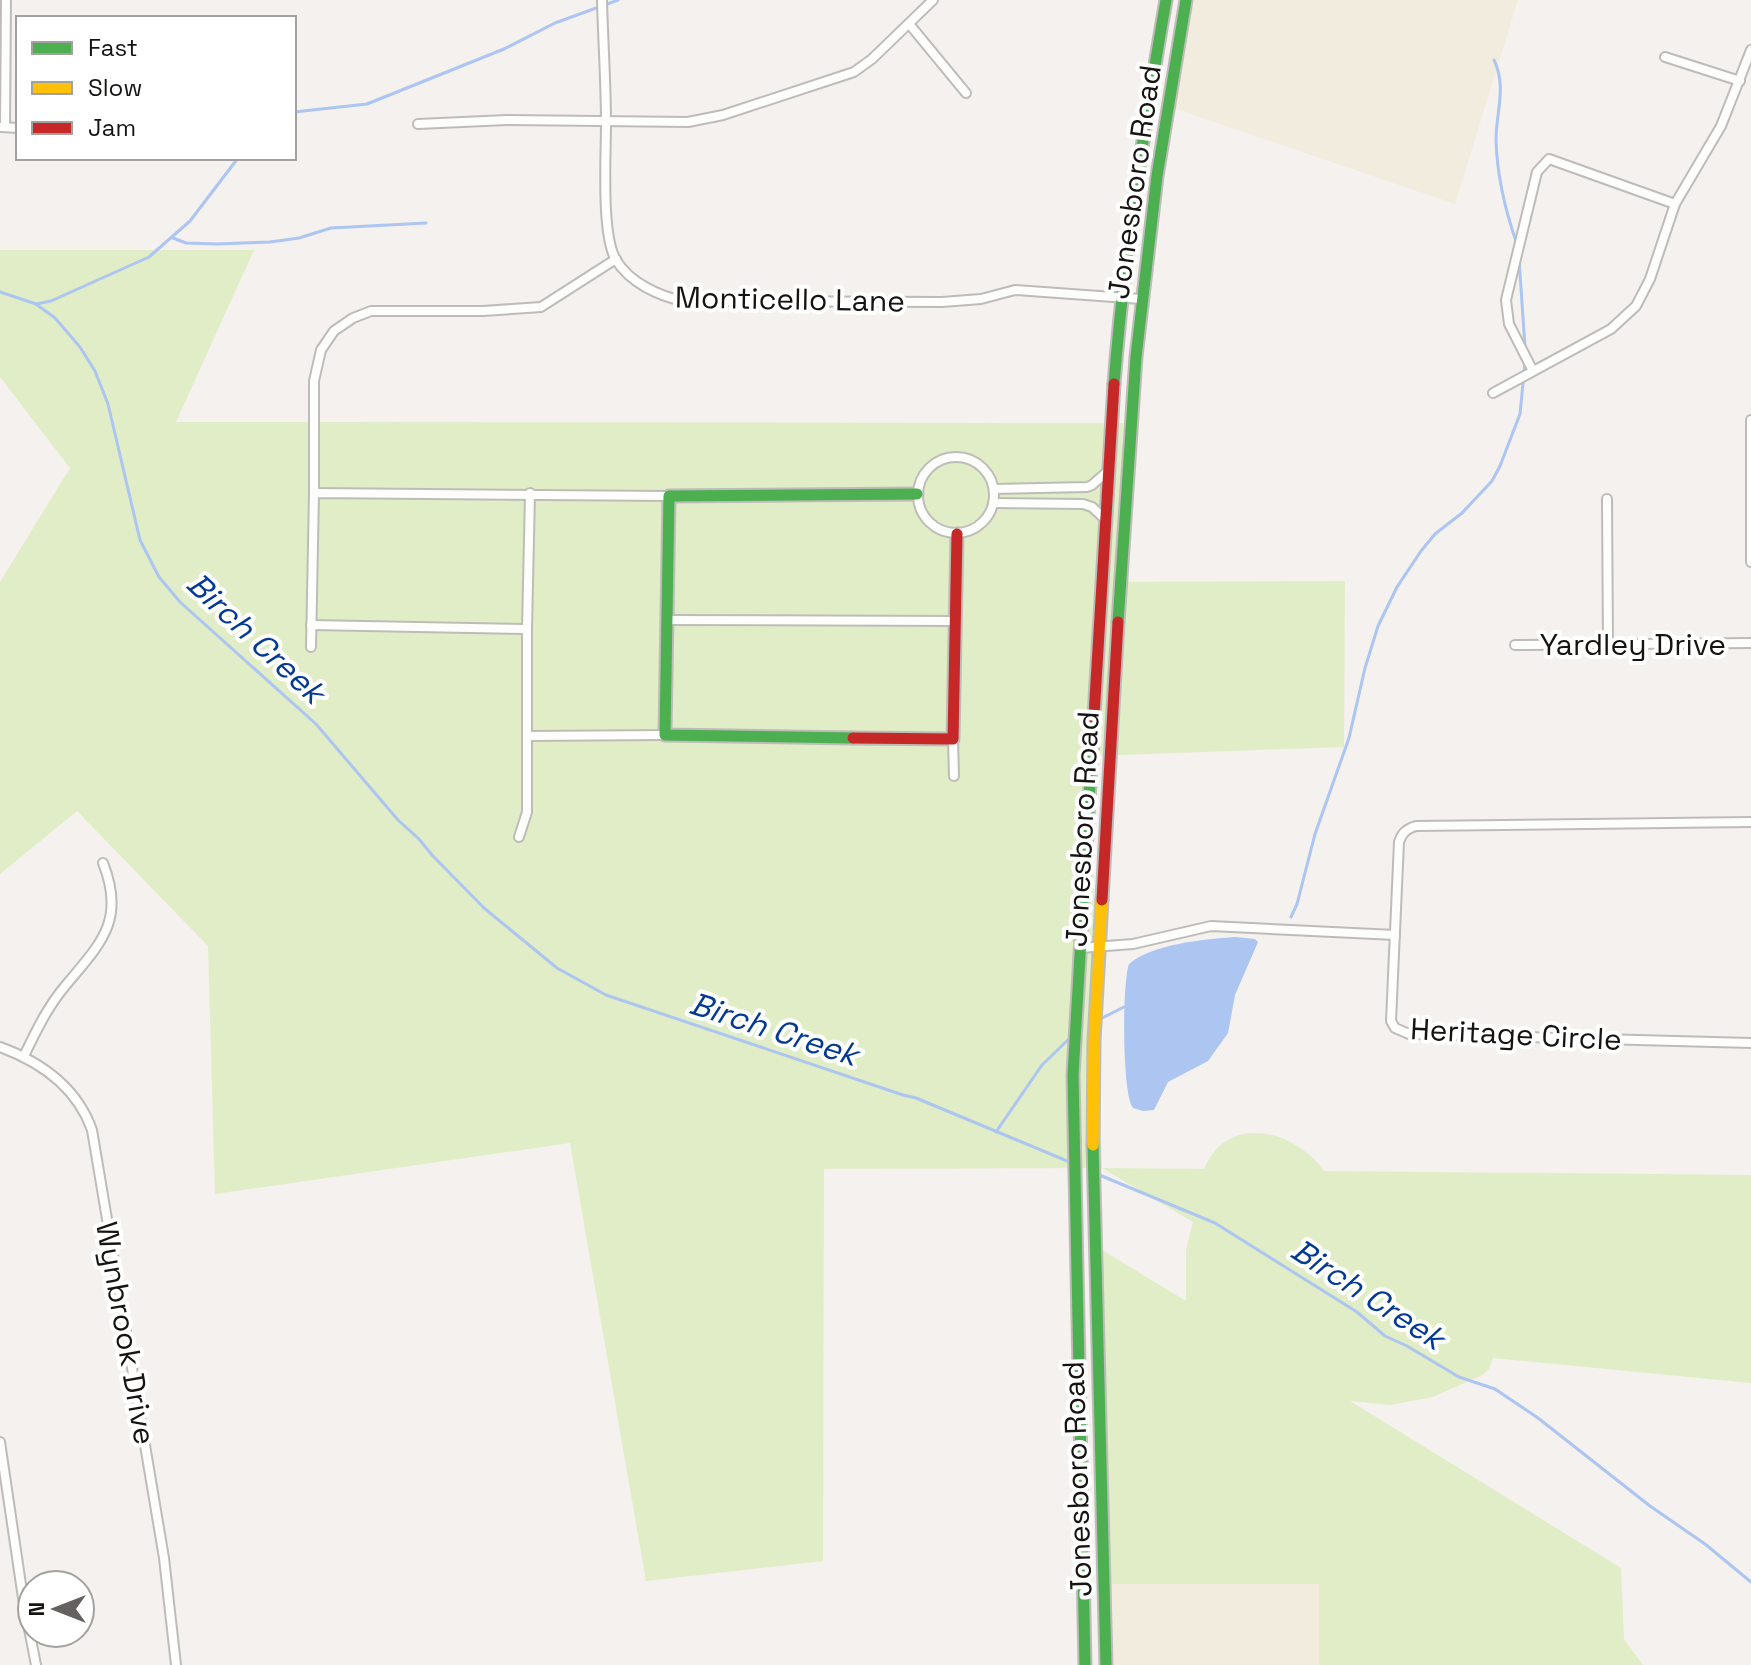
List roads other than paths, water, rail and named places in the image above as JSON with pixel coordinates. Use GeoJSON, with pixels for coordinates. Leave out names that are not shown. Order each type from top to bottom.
{"type":"FeatureCollection","features":[{"type":"Feature","properties":{"kind":"main road","name":"Jonesboro Road"},"geometry":{"type":"LineString","coordinates":[[1085,1665],[1073,1075],[1121,298],[1135,178],[1166,0]]}},
{"type":"Feature","properties":{"kind":"main road","name":"Jonesboro Road"},"geometry":{"type":"LineString","coordinates":[[1106,1665],[1091,1125],[1098,948],[1122,545],[1141,299],[1168,101],[1186,0]]}},
{"type":"Feature","properties":{"kind":"main road"},"geometry":{"type":"LineString","coordinates":[[917,494],[669,496],[665,735],[953,739],[957,534]]}},
{"type":"Feature","properties":{"kind":"street"},"geometry":{"type":"LineString","coordinates":[[2,127],[6,0]]}},
{"type":"Feature","properties":{"kind":"street"},"geometry":{"type":"LineString","coordinates":[[311,647],[314,381],[321,350],[334,331],[353,318],[371,311],[495,311],[541,307],[616,259],[609,232],[606,198],[602,0]]}},
{"type":"Feature","properties":{"kind":"street"},"geometry":{"type":"LineString","coordinates":[[418,124],[507,120],[688,122],[723,115],[854,72],[910,25],[933,0]]}},
{"type":"Feature","properties":{"kind":"street"},"geometry":{"type":"LineString","coordinates":[[910,25],[966,93]]}},
{"type":"Feature","properties":{"kind":"street"},"geometry":{"type":"LineString","coordinates":[[1493,393],[1611,329],[1636,306],[1650,279],[1675,204],[1721,126],[1751,50]]}},
{"type":"Feature","properties":{"kind":"street"},"geometry":{"type":"LineString","coordinates":[[1665,57],[1740,81]]}},
{"type":"Feature","properties":{"kind":"street"},"geometry":{"type":"LineString","coordinates":[[1533,371],[1509,324],[1506,300],[1537,172],[1549,159],[1675,204]]}},
{"type":"Feature","properties":{"kind":"street","name":"Monticello Lane"},"geometry":{"type":"LineString","coordinates":[[616,259],[638,281],[662,297],[683,301],[942,302],[981,299],[1015,290],[1141,299]]}},
{"type":"Feature","properties":{"kind":"street"},"geometry":{"type":"LineString","coordinates":[[1751,420],[1751,562]]}},
{"type":"Feature","properties":{"kind":"street"},"geometry":{"type":"LineString","coordinates":[[959,456],[982,467],[994,489],[990,512],[977,527],[957,534],[945,532],[925,518],[917,494],[925,471],[935,462],[959,456]]}},
{"type":"Feature","properties":{"kind":"street"},"geometry":{"type":"LineString","coordinates":[[994,489],[1087,487],[1108,470]]}},
{"type":"Feature","properties":{"kind":"street"},"geometry":{"type":"LineString","coordinates":[[314,493],[669,496]]}},
{"type":"Feature","properties":{"kind":"street"},"geometry":{"type":"LineString","coordinates":[[519,837],[527,812],[530,493]]}},
{"type":"Feature","properties":{"kind":"street"},"geometry":{"type":"LineString","coordinates":[[1607,499],[1608,644]]}},
{"type":"Feature","properties":{"kind":"street"},"geometry":{"type":"LineString","coordinates":[[993,503],[1083,504],[1092,507],[1105,519]]}},
{"type":"Feature","properties":{"kind":"street"},"geometry":{"type":"LineString","coordinates":[[667,620],[956,621]]}},
{"type":"Feature","properties":{"kind":"street"},"geometry":{"type":"LineString","coordinates":[[311,625],[527,629]]}},
{"type":"Feature","properties":{"kind":"street","name":"Yardley Drive"},"geometry":{"type":"LineString","coordinates":[[1515,645],[1751,643]]}},
{"type":"Feature","properties":{"kind":"street"},"geometry":{"type":"LineString","coordinates":[[527,736],[665,735]]}},
{"type":"Feature","properties":{"kind":"street"},"geometry":{"type":"LineString","coordinates":[[953,739],[954,776]]}},
{"type":"Feature","properties":{"kind":"street","name":"Heritage Circle"},"geometry":{"type":"LineString","coordinates":[[1751,822],[1416,826],[1402,834],[1399,842],[1391,1021],[1402,1032],[1751,1043]]}},
{"type":"Feature","properties":{"kind":"street"},"geometry":{"type":"LineString","coordinates":[[24,1056],[41,1021],[64,986],[98,948],[108,929],[111,904],[109,879],[103,863]]}},
{"type":"Feature","properties":{"kind":"street"},"geometry":{"type":"LineString","coordinates":[[1080,948],[1151,941],[1211,926],[1395,935]]}},
{"type":"Feature","properties":{"kind":"street","name":"Wynbrook Drive"},"geometry":{"type":"LineString","coordinates":[[0,1047],[24,1056],[72,1092],[84,1109],[92,1130],[164,1558],[176,1665]]}},
{"type":"Feature","properties":{"kind":"street"},"geometry":{"type":"LineString","coordinates":[[0,1442],[36,1665]]}},
{"type":"Feature","properties":{"kind":"water"},"geometry":{"type":"Polygon","coordinates":[[[1235,937],[1258,942],[1235,995],[1228,1033],[1208,1061],[1168,1082],[1154,1110],[1133,1108],[1129,1099],[1124,1038],[1129,964],[1165,947],[1235,937]]]}},
{"type":"Feature","properties":{"kind":"waterway"},"geometry":{"type":"LineString","coordinates":[[296,112],[367,104],[504,49],[555,23],[618,0]]}},
{"type":"Feature","properties":{"kind":"waterway"},"geometry":{"type":"LineString","coordinates":[[1494,60],[1500,80],[1496,140],[1498,167],[1505,206],[1517,244]]}},
{"type":"Feature","properties":{"kind":"waterway"},"geometry":{"type":"LineString","coordinates":[[36,304],[51,301],[149,257],[190,221],[236,160]]}},
{"type":"Feature","properties":{"kind":"waterway"},"geometry":{"type":"LineString","coordinates":[[173,238],[186,243],[270,242],[299,238],[331,228],[426,223]]}},
{"type":"Feature","properties":{"kind":"waterway"},"geometry":{"type":"LineString","coordinates":[[1519,259],[1525,347]]}},
{"type":"Feature","properties":{"kind":"waterway","name":"Birch Creek"},"geometry":{"type":"LineString","coordinates":[[0,292],[36,304],[55,318],[80,347],[95,371],[108,404],[140,540],[159,577],[180,602],[316,724],[398,820],[484,908],[557,968],[606,995],[916,1098],[1072,1163]]}},
{"type":"Feature","properties":{"kind":"waterway"},"geometry":{"type":"LineString","coordinates":[[1291,917],[1315,834],[1349,738],[1378,626],[1397,587],[1421,551],[1492,481],[1520,414],[1525,363]]}},
{"type":"Feature","properties":{"kind":"waterway"},"geometry":{"type":"LineString","coordinates":[[1100,1019],[1124,1007]]}},
{"type":"Feature","properties":{"kind":"waterway"},"geometry":{"type":"LineString","coordinates":[[996,1132],[1042,1065],[1070,1038]]}},
{"type":"Feature","properties":{"kind":"waterway","name":"Birch Creek"},"geometry":{"type":"LineString","coordinates":[[1097,1174],[1215,1223],[1357,1312],[1385,1336],[1459,1377],[1495,1389],[1538,1418],[1751,1582]]}}]}
